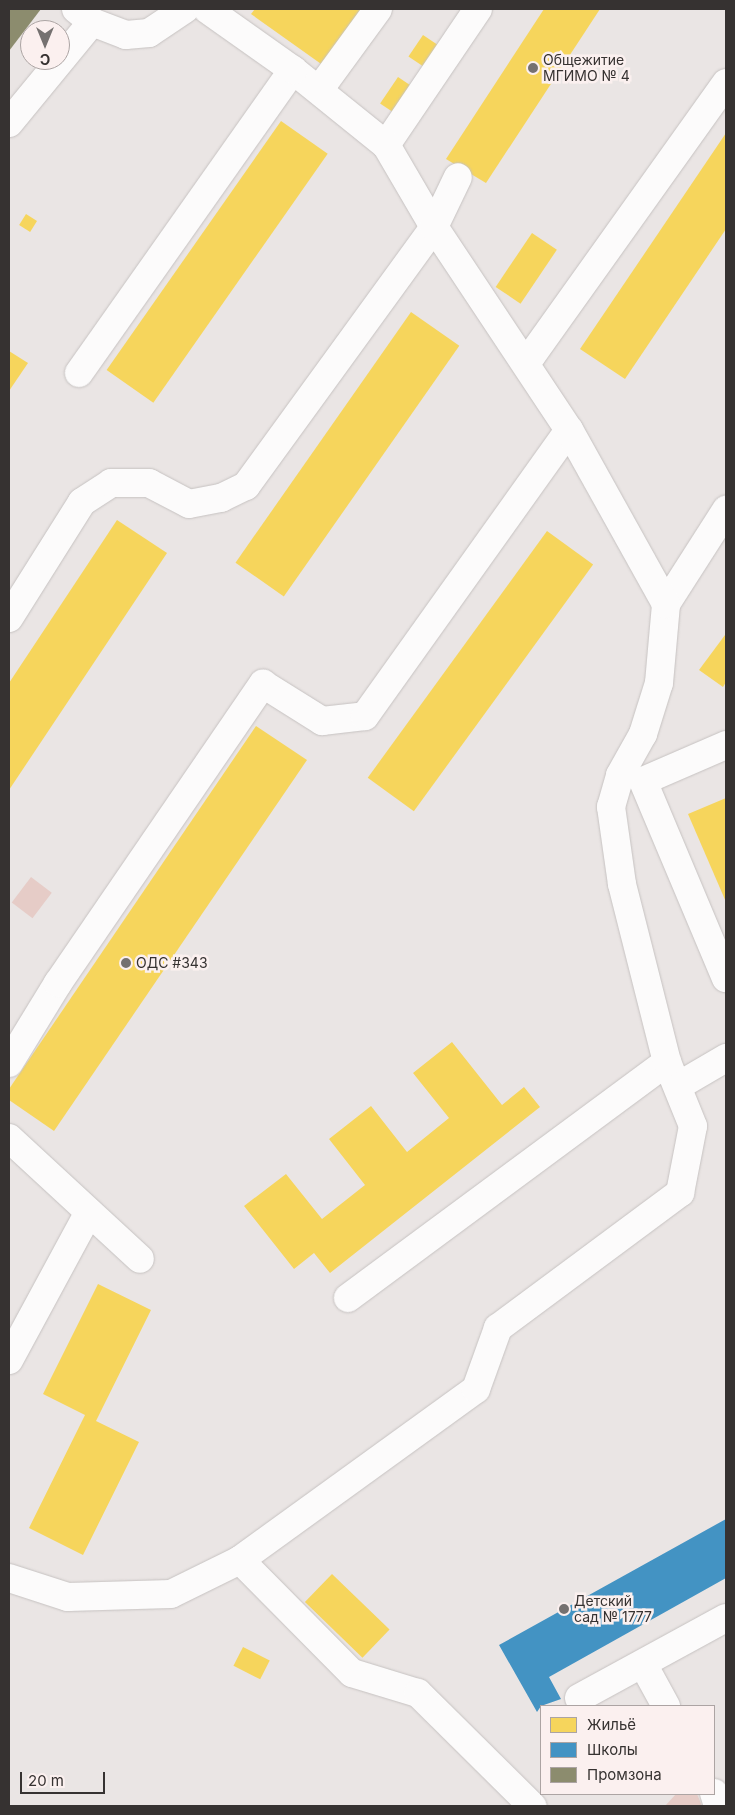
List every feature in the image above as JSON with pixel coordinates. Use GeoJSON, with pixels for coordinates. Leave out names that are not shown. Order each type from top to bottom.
{"type":"FeatureCollection","features":[{"type":"Feature","properties":{"kind":"lane"},"geometry":{"type":"LineString","coordinates":[[9,123],[84,15],[126,35],[149,33],[185,9]]}},
{"type":"Feature","properties":{"kind":"lane"},"geometry":{"type":"LineString","coordinates":[[326,80],[378,9]]}},
{"type":"Feature","properties":{"kind":"lane"},"geometry":{"type":"LineString","coordinates":[[386,145],[478,9]]}},
{"type":"Feature","properties":{"kind":"lane"},"geometry":{"type":"LineString","coordinates":[[212,10],[293,70],[326,80],[386,145],[434,227],[569,430],[666,604]]}},
{"type":"Feature","properties":{"kind":"lane"},"geometry":{"type":"LineString","coordinates":[[79,373],[293,70]]}},
{"type":"Feature","properties":{"kind":"lane"},"geometry":{"type":"LineString","coordinates":[[524,360],[532,355],[726,83]]}},
{"type":"Feature","properties":{"kind":"lane"},"geometry":{"type":"LineString","coordinates":[[9,618],[82,502],[111,483],[149,483],[189,504],[221,498],[246,486],[434,227],[458,177]]}},
{"type":"Feature","properties":{"kind":"lane"},"geometry":{"type":"LineString","coordinates":[[9,1063],[58,983],[263,684],[322,721],[365,716],[569,430]]}},
{"type":"Feature","properties":{"kind":"lane"},"geometry":{"type":"LineString","coordinates":[[9,1578],[68,1597],[171,1594],[240,1560],[476,1389],[498,1328],[680,1193],[693,1126],[672,1074],[622,884],[611,807],[620,775],[643,734],[659,682],[666,604],[726,510]]}},
{"type":"Feature","properties":{"kind":"lane"},"geometry":{"type":"LineString","coordinates":[[726,745],[643,781],[726,978]]}},
{"type":"Feature","properties":{"kind":"lane"},"geometry":{"type":"LineString","coordinates":[[348,1298],[672,1074],[726,1058]]}},
{"type":"Feature","properties":{"kind":"lane"},"geometry":{"type":"LineString","coordinates":[[9,1138],[140,1259]]}},
{"type":"Feature","properties":{"kind":"lane"},"geometry":{"type":"LineString","coordinates":[[9,1360],[89,1212]]}},
{"type":"Feature","properties":{"kind":"lane"},"geometry":{"type":"LineString","coordinates":[[240,1560],[352,1673],[418,1693],[532,1806]]}},
{"type":"Feature","properties":{"kind":"lane"},"geometry":{"type":"LineString","coordinates":[[579,1698],[726,1618]]}},
{"type":"Feature","properties":{"kind":"lane"},"geometry":{"type":"LineString","coordinates":[[643,1664],[665,1705]]}},
{"type":"Feature","properties":{"kind":"shaded area"},"geometry":{"type":"Polygon","coordinates":[[[31,877],[52,893],[33,918],[12,903],[31,877]]]}},
{"type":"Feature","properties":{"kind":"shaded area"},"geometry":{"type":"Polygon","coordinates":[[[675,1795],[697,1795],[702,1806],[665,1806],[675,1795]]]}},
{"type":"Feature","properties":{"kind":"building: Жильё"},"geometry":{"type":"Polygon","coordinates":[[[255,9],[365,9],[324,66],[251,14],[255,9]]]}},
{"type":"Feature","properties":{"kind":"building: Жильё","name":"Общежитие МГИМО № 4"},"geometry":{"type":"Polygon","coordinates":[[[544,9],[600,9],[486,183],[446,159],[544,9]]]}},
{"type":"Feature","properties":{"kind":"building: Жильё"},"geometry":{"type":"Polygon","coordinates":[[[423,35],[438,45],[423,67],[408,57],[423,35]]]}},
{"type":"Feature","properties":{"kind":"building: Жильё"},"geometry":{"type":"Polygon","coordinates":[[[398,77],[413,87],[395,114],[380,104],[398,77]]]}},
{"type":"Feature","properties":{"kind":"building: Жильё"},"geometry":{"type":"Polygon","coordinates":[[[281,121],[328,154],[153,403],[107,370],[281,121]]]}},
{"type":"Feature","properties":{"kind":"building: Жильё"},"geometry":{"type":"Polygon","coordinates":[[[726,133],[726,229],[625,379],[580,349],[726,133]]]}},
{"type":"Feature","properties":{"kind":"building: Жильё"},"geometry":{"type":"Polygon","coordinates":[[[26,214],[37,221],[30,232],[19,225],[26,214]]]}},
{"type":"Feature","properties":{"kind":"building: Жильё"},"geometry":{"type":"Polygon","coordinates":[[[532,233],[557,250],[521,304],[496,287],[532,233]]]}},
{"type":"Feature","properties":{"kind":"building: Жильё"},"geometry":{"type":"Polygon","coordinates":[[[411,312],[459,346],[284,597],[235,563],[411,312]]]}},
{"type":"Feature","properties":{"kind":"building: Жильё"},"geometry":{"type":"Polygon","coordinates":[[[9,351],[28,363],[9,391],[9,351]]]}},
{"type":"Feature","properties":{"kind":"building: Жильё"},"geometry":{"type":"Polygon","coordinates":[[[117,520],[167,553],[9,790],[9,683],[117,520]]]}},
{"type":"Feature","properties":{"kind":"building: Жильё"},"geometry":{"type":"Polygon","coordinates":[[[547,531],[593,565],[414,811],[368,778],[547,531]]]}},
{"type":"Feature","properties":{"kind":"building: Жильё"},"geometry":{"type":"Polygon","coordinates":[[[725,635],[726,682],[723,687],[699,670],[725,635]]]}},
{"type":"Feature","properties":{"kind":"building: Жильё"},"geometry":{"type":"Polygon","coordinates":[[[256,726],[307,760],[54,1131],[9,1100],[9,1089],[256,726]]]}},
{"type":"Feature","properties":{"kind":"building: Жильё"},"geometry":{"type":"Polygon","coordinates":[[[726,798],[726,902],[688,814],[726,798]]]}},
{"type":"Feature","properties":{"kind":"building: Жильё"},"geometry":{"type":"Polygon","coordinates":[[[452,1042],[502,1105],[524,1087],[540,1107],[330,1273],[314,1253],[294,1269],[244,1206],[286,1174],[322,1219],[365,1185],[329,1139],[371,1106],[407,1152],[449,1118],[413,1073],[452,1042]]]}},
{"type":"Feature","properties":{"kind":"building: Жильё"},"geometry":{"type":"Polygon","coordinates":[[[98,1284],[151,1310],[96,1421],[139,1442],[83,1555],[29,1528],[85,1415],[43,1394],[98,1284]]]}},
{"type":"Feature","properties":{"kind":"building: Жильё"},"geometry":{"type":"Polygon","coordinates":[[[332,1574],[390,1630],[362,1658],[305,1602],[332,1574]]]}},
{"type":"Feature","properties":{"kind":"building: Жильё"},"geometry":{"type":"Polygon","coordinates":[[[243,1647],[270,1661],[260,1679],[233,1666],[243,1647]]]}},
{"type":"Feature","properties":{"kind":"building: Школы"},"geometry":{"type":"Polygon","coordinates":[[[726,1519],[726,1578],[549,1677],[561,1699],[540,1705],[537,1712],[499,1645],[726,1519]]]}},
{"type":"Feature","properties":{"kind":"building: Промзона"},"geometry":{"type":"Polygon","coordinates":[[[9,9],[41,9],[33,20],[20,20],[20,37],[9,51],[9,9]]]}},
{"type":"Feature","properties":{"kind":"place","name":"Общежитие МГИМО № 4"},"geometry":{"type":"Point","coordinates":[533,68]}},
{"type":"Feature","properties":{"kind":"place","name":"ОДС #343"},"geometry":{"type":"Point","coordinates":[126,963]}},
{"type":"Feature","properties":{"kind":"place","name":"Детский сад № 1777"},"geometry":{"type":"Point","coordinates":[564,1609]}}]}
